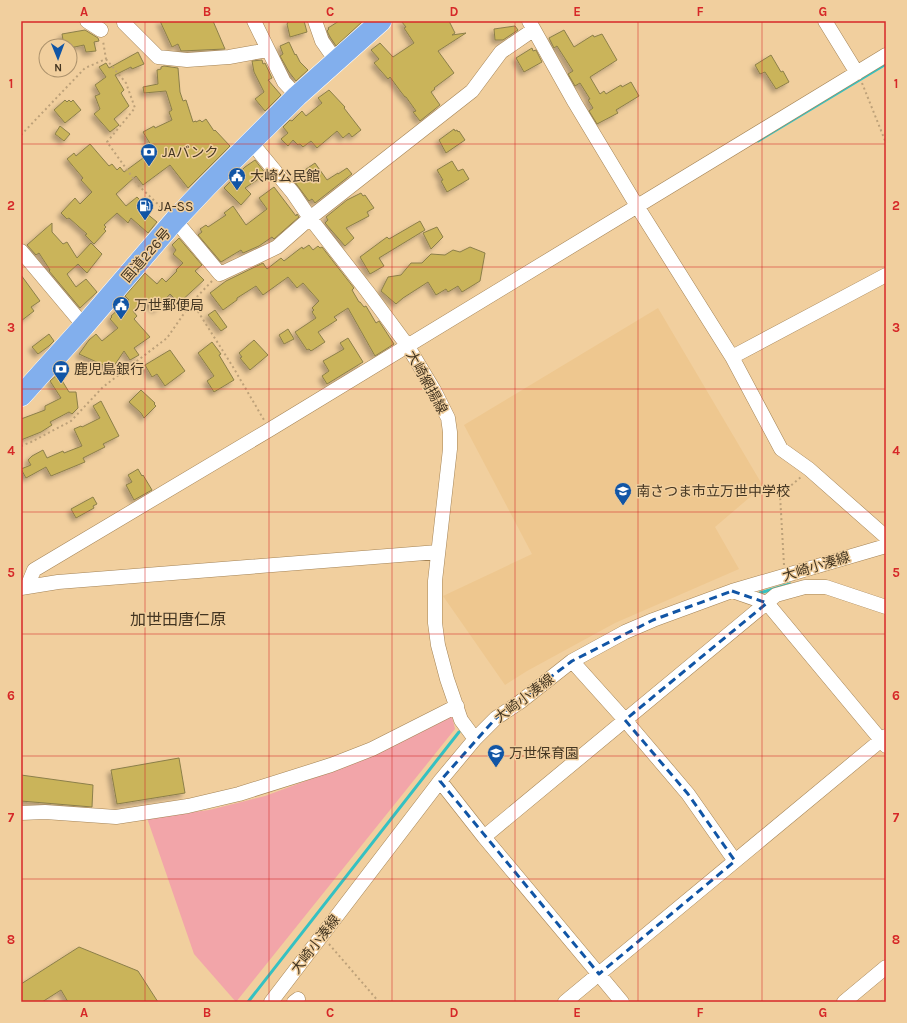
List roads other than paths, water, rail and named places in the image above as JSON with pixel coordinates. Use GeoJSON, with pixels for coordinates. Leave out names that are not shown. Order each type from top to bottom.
{"type":"FeatureCollection","features":[{"type":"Feature","properties":{"kind":"highway","name":"国道226号"},"geometry":{"type":"LineString","coordinates":[[21,396],[84,326],[175,220],[207,186],[297,96],[381,21]]}},
{"type":"Feature","properties":{"kind":"street"},"geometry":{"type":"LineString","coordinates":[[87,21],[101,30]]}},
{"type":"Feature","properties":{"kind":"street"},"geometry":{"type":"LineString","coordinates":[[124,21],[124,23],[158,57],[187,60],[229,57],[268,50]]}},
{"type":"Feature","properties":{"kind":"street"},"geometry":{"type":"LineString","coordinates":[[254,21],[284,82],[297,96]]}},
{"type":"Feature","properties":{"kind":"street"},"geometry":{"type":"LineString","coordinates":[[315,21],[322,41],[336,61]]}},
{"type":"Feature","properties":{"kind":"street"},"geometry":{"type":"LineString","coordinates":[[824,21],[860,79]]}},
{"type":"Feature","properties":{"kind":"street"},"geometry":{"type":"LineString","coordinates":[[175,220],[220,274],[278,247],[310,218],[472,91],[501,52],[531,25],[638,209],[732,357],[781,449],[809,469],[886,537]]}},
{"type":"Feature","properties":{"kind":"street"},"geometry":{"type":"LineString","coordinates":[[24,588],[34,570],[269,430],[406,345],[860,79],[886,55]]}},
{"type":"Feature","properties":{"kind":"street","name":"大崎網揚線"},"geometry":{"type":"LineString","coordinates":[[251,142],[293,193],[310,218],[367,291],[406,345],[434,390],[448,418],[450,432],[448,472],[435,580],[435,623],[438,645],[456,706],[461,720],[475,739]]}},
{"type":"Feature","properties":{"kind":"street"},"geometry":{"type":"LineString","coordinates":[[21,251],[84,326]]}},
{"type":"Feature","properties":{"kind":"street"},"geometry":{"type":"LineString","coordinates":[[732,357],[886,275]]}},
{"type":"Feature","properties":{"kind":"street","name":"大崎小湊線"},"geometry":{"type":"LineString","coordinates":[[271,1002],[440,781],[475,739],[496,718],[520,702],[572,661],[625,632],[653,620],[732,592],[886,546]]}},
{"type":"Feature","properties":{"kind":"street"},"geometry":{"type":"LineString","coordinates":[[24,588],[58,582],[438,552]]}},
{"type":"Feature","properties":{"kind":"street"},"geometry":{"type":"LineString","coordinates":[[484,837],[776,595],[805,587],[826,587],[886,607]]}},
{"type":"Feature","properties":{"kind":"street"},"geometry":{"type":"LineString","coordinates":[[565,1002],[735,861],[884,741],[767,603],[732,592]]}},
{"type":"Feature","properties":{"kind":"street"},"geometry":{"type":"LineString","coordinates":[[572,661],[688,794],[735,861]]}},
{"type":"Feature","properties":{"kind":"street"},"geometry":{"type":"LineString","coordinates":[[21,813],[46,812],[116,817],[188,806],[239,794],[331,765],[372,749],[456,706]]}},
{"type":"Feature","properties":{"kind":"street"},"geometry":{"type":"LineString","coordinates":[[440,781],[484,837],[622,1002]]}},
{"type":"Feature","properties":{"kind":"street"},"geometry":{"type":"LineString","coordinates":[[844,1002],[886,967]]}},
{"type":"Feature","properties":{"kind":"waterway"},"geometry":{"type":"LineString","coordinates":[[758,141],[886,64]]}},
{"type":"Feature","properties":{"kind":"waterway"},"geometry":{"type":"LineString","coordinates":[[760,593],[790,584]]}},
{"type":"Feature","properties":{"kind":"waterway"},"geometry":{"type":"LineString","coordinates":[[248,1002],[459,732]]}},
{"type":"Feature","properties":{"kind":"place","name":"JAバンク"},"geometry":{"type":"Point","coordinates":[149,167]}},
{"type":"Feature","properties":{"kind":"place","name":"大崎公民館"},"geometry":{"type":"Point","coordinates":[237,191]}},
{"type":"Feature","properties":{"kind":"place","name":"JA-SS"},"geometry":{"type":"Point","coordinates":[145,221]}},
{"type":"Feature","properties":{"kind":"place","name":"万世郵便局"},"geometry":{"type":"Point","coordinates":[121,320]}},
{"type":"Feature","properties":{"kind":"place","name":"鹿児島銀行"},"geometry":{"type":"Point","coordinates":[61,384]}},
{"type":"Feature","properties":{"kind":"place","name":"南さつま市立万世中学校"},"geometry":{"type":"Point","coordinates":[623,506]}},
{"type":"Feature","properties":{"kind":"place","name":"万世保育園"},"geometry":{"type":"Point","coordinates":[496,768]}},
{"type":"Feature","properties":{"kind":"district","name":"加世田唐仁原"},"geometry":{"type":"Point","coordinates":[178,619]}}]}
